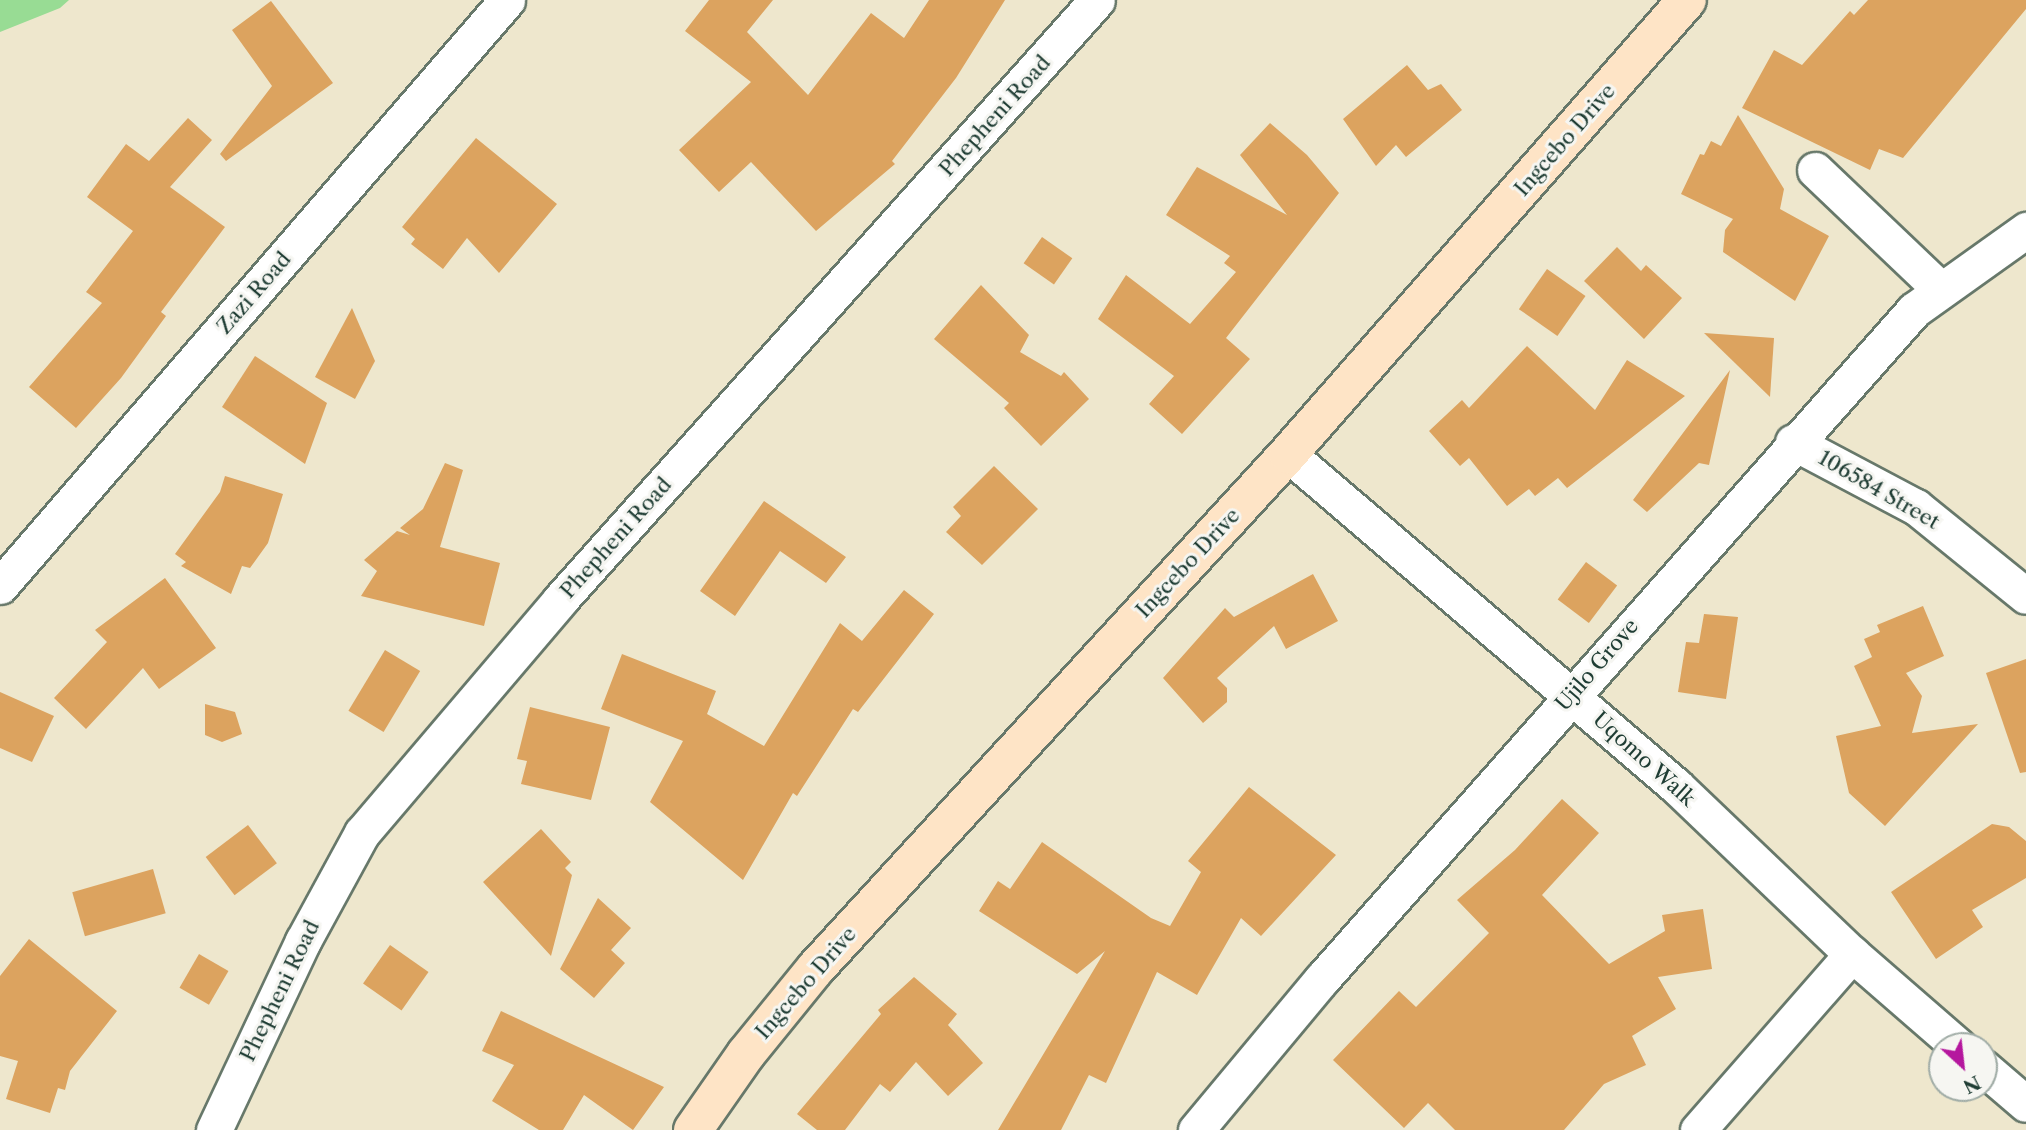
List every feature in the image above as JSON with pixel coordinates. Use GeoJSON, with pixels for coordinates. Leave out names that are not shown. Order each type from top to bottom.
{"type":"FeatureCollection","features":[{"type":"Feature","properties":{"kind":"main road","name":"Ingcebo Drive"},"geometry":{"type":"LineString","coordinates":[[693,1130],[746,1054],[816,968],[1288,454],[1687,0]]}},
{"type":"Feature","properties":{"kind":"street","name":"Zazi Road"},"geometry":{"type":"LineString","coordinates":[[0,586],[507,0]]}},
{"type":"Feature","properties":{"kind":"street","name":"Phepheni Road"},"geometry":{"type":"LineString","coordinates":[[214,1130],[303,941],[362,834],[560,600],[1097,0]]}},
{"type":"Feature","properties":{"kind":"street"},"geometry":{"type":"LineString","coordinates":[[1815,170],[1940,289]]}},
{"type":"Feature","properties":{"kind":"street","name":"Ujilo Grove"},"geometry":{"type":"LineString","coordinates":[[1196,1130],[1298,1006],[1793,442],[1914,310],[2026,230]]}},
{"type":"Feature","properties":{"kind":"street","name":"106584 Street"},"geometry":{"type":"LineString","coordinates":[[1793,442],[1916,507],[2026,596]]}},
{"type":"Feature","properties":{"kind":"street","name":"Uqomo Walk"},"geometry":{"type":"LineString","coordinates":[[1288,454],[1676,786],[1852,954],[1942,1032]]}},
{"type":"Feature","properties":{"kind":"street"},"geometry":{"type":"LineString","coordinates":[[1698,1130],[1852,954]]}},
{"type":"Feature","properties":{"kind":"street"},"geometry":{"type":"LineString","coordinates":[[1998,1080],[2026,1104]]}},
{"type":"Feature","properties":{"kind":"green space"},"geometry":{"type":"Polygon","coordinates":[[[0,0],[69,0],[60,8],[0,32],[0,0]]]}},
{"type":"Feature","properties":{"kind":"building"},"geometry":{"type":"Polygon","coordinates":[[[709,0],[773,0],[747,32],[808,95],[871,13],[904,38],[929,0],[1005,0],[956,78],[892,161],[895,164],[816,231],[751,162],[719,192],[679,150],[751,82],[685,31],[709,0]]]}},
{"type":"Feature","properties":{"kind":"building"},"geometry":{"type":"Polygon","coordinates":[[[1868,0],[2026,0],[2026,9],[1903,158],[1879,149],[1870,170],[1742,108],[1774,50],[1802,65],[1850,11],[1854,15],[1868,0]]]}},
{"type":"Feature","properties":{"kind":"building"},"geometry":{"type":"Polygon","coordinates":[[[271,1],[333,83],[226,161],[220,154],[272,86],[232,30],[271,1]]]}},
{"type":"Feature","properties":{"kind":"building"},"geometry":{"type":"Polygon","coordinates":[[[1407,65],[1428,90],[1441,84],[1462,110],[1406,157],[1396,145],[1376,166],[1343,119],[1407,65]]]}},
{"type":"Feature","properties":{"kind":"building"},"geometry":{"type":"Polygon","coordinates":[[[1738,115],[1784,189],[1780,209],[1829,236],[1795,301],[1723,252],[1725,230],[1733,219],[1681,194],[1700,154],[1704,155],[1711,141],[1721,146],[1738,115]]]}},
{"type":"Feature","properties":{"kind":"building"},"geometry":{"type":"Polygon","coordinates":[[[188,118],[212,140],[170,187],[225,227],[161,312],[166,316],[121,378],[76,428],[29,387],[102,303],[86,292],[133,231],[87,197],[126,144],[149,161],[188,118]]]}},
{"type":"Feature","properties":{"kind":"building"},"geometry":{"type":"Polygon","coordinates":[[[1270,123],[1307,155],[1339,193],[1226,338],[1250,359],[1182,434],[1149,404],[1174,376],[1098,319],[1126,275],[1190,324],[1236,272],[1224,263],[1230,256],[1166,215],[1197,167],[1287,215],[1240,155],[1270,123]]]}},
{"type":"Feature","properties":{"kind":"building"},"geometry":{"type":"Polygon","coordinates":[[[476,138],[557,204],[499,273],[467,238],[443,269],[411,244],[415,239],[402,227],[476,138]]]}},
{"type":"Feature","properties":{"kind":"building"},"geometry":{"type":"Polygon","coordinates":[[[1042,237],[1072,258],[1054,284],[1024,263],[1042,237]]]}},
{"type":"Feature","properties":{"kind":"building"},"geometry":{"type":"Polygon","coordinates":[[[1617,247],[1641,271],[1646,265],[1682,298],[1644,339],[1584,281],[1617,247]]]}},
{"type":"Feature","properties":{"kind":"building"},"geometry":{"type":"Polygon","coordinates":[[[1547,269],[1586,296],[1557,336],[1519,309],[1547,269]]]}},
{"type":"Feature","properties":{"kind":"building"},"geometry":{"type":"Polygon","coordinates":[[[981,285],[1029,335],[1020,352],[1061,376],[1064,372],[1089,399],[1041,446],[1004,408],[1009,403],[934,339],[981,285]]]}},
{"type":"Feature","properties":{"kind":"building"},"geometry":{"type":"Polygon","coordinates":[[[352,308],[375,361],[355,399],[315,377],[352,308]]]}},
{"type":"Feature","properties":{"kind":"building"},"geometry":{"type":"Polygon","coordinates":[[[1704,333],[1774,338],[1770,397],[1704,333]]]}},
{"type":"Feature","properties":{"kind":"building"},"geometry":{"type":"Polygon","coordinates":[[[1527,346],[1595,410],[1627,360],[1685,396],[1567,488],[1558,478],[1535,496],[1529,489],[1507,506],[1469,458],[1460,466],[1429,431],[1462,400],[1469,408],[1527,346]]]}},
{"type":"Feature","properties":{"kind":"building"},"geometry":{"type":"Polygon","coordinates":[[[255,356],[327,403],[305,464],[222,407],[255,356]]]}},
{"type":"Feature","properties":{"kind":"building"},"geometry":{"type":"Polygon","coordinates":[[[1730,370],[1709,465],[1699,463],[1647,512],[1633,500],[1730,370]]]}},
{"type":"Feature","properties":{"kind":"building"},"geometry":{"type":"Polygon","coordinates":[[[445,463],[463,470],[440,547],[500,563],[484,626],[361,596],[377,571],[364,560],[397,531],[410,535],[400,528],[423,509],[445,463]]]}},
{"type":"Feature","properties":{"kind":"building"},"geometry":{"type":"Polygon","coordinates":[[[994,466],[1038,509],[982,565],[946,532],[961,516],[953,507],[994,466]]]}},
{"type":"Feature","properties":{"kind":"building"},"geometry":{"type":"Polygon","coordinates":[[[225,476],[283,494],[268,543],[250,568],[242,566],[231,594],[181,566],[186,562],[175,554],[220,492],[225,476]]]}},
{"type":"Feature","properties":{"kind":"building"},"geometry":{"type":"Polygon","coordinates":[[[764,501],[846,557],[826,583],[780,551],[735,616],[700,591],[764,501]]]}},
{"type":"Feature","properties":{"kind":"building"},"geometry":{"type":"Polygon","coordinates":[[[1586,562],[1617,585],[1589,623],[1558,600],[1586,562]]]}},
{"type":"Feature","properties":{"kind":"building"},"geometry":{"type":"Polygon","coordinates":[[[1313,574],[1338,621],[1286,649],[1274,626],[1217,678],[1227,688],[1227,702],[1203,723],[1163,678],[1225,608],[1234,617],[1313,574]]]}},
{"type":"Feature","properties":{"kind":"building"},"geometry":{"type":"Polygon","coordinates":[[[165,578],[216,648],[159,689],[143,668],[86,729],[54,698],[107,642],[95,630],[165,578]]]}},
{"type":"Feature","properties":{"kind":"building"},"geometry":{"type":"Polygon","coordinates":[[[904,590],[934,614],[858,712],[853,709],[797,796],[793,793],[743,880],[650,802],[683,741],[601,709],[622,654],[716,691],[707,714],[764,746],[840,623],[862,641],[904,590]]]}},
{"type":"Feature","properties":{"kind":"building"},"geometry":{"type":"Polygon","coordinates":[[[1923,606],[1944,656],[1906,673],[1922,696],[1912,733],[1978,724],[1885,826],[1849,793],[1836,736],[1881,726],[1854,666],[1872,657],[1864,639],[1880,632],[1877,625],[1923,606]]]}},
{"type":"Feature","properties":{"kind":"building"},"geometry":{"type":"Polygon","coordinates":[[[1704,614],[1738,617],[1726,699],[1678,692],[1686,642],[1699,643],[1704,614]]]}},
{"type":"Feature","properties":{"kind":"building"},"geometry":{"type":"Polygon","coordinates":[[[385,650],[420,671],[384,732],[348,711],[385,650]]]}},
{"type":"Feature","properties":{"kind":"building"},"geometry":{"type":"Polygon","coordinates":[[[2026,659],[2026,772],[2020,773],[1986,673],[2026,659]]]}},
{"type":"Feature","properties":{"kind":"building"},"geometry":{"type":"Polygon","coordinates":[[[0,692],[54,716],[32,762],[0,748],[0,692]]]}},
{"type":"Feature","properties":{"kind":"building"},"geometry":{"type":"Polygon","coordinates":[[[205,704],[235,712],[242,734],[222,742],[205,735],[205,704]]]}},
{"type":"Feature","properties":{"kind":"building"},"geometry":{"type":"Polygon","coordinates":[[[530,707],[610,727],[591,800],[521,784],[527,761],[517,759],[530,707]]]}},
{"type":"Feature","properties":{"kind":"building"},"geometry":{"type":"Polygon","coordinates":[[[1249,787],[1336,855],[1261,936],[1241,918],[1197,995],[1157,972],[1106,1083],[1089,1075],[1061,1130],[998,1130],[1105,951],[1077,974],[979,911],[998,881],[1010,889],[1042,842],[1151,918],[1170,926],[1201,872],[1188,861],[1249,787]]]}},
{"type":"Feature","properties":{"kind":"building"},"geometry":{"type":"Polygon","coordinates":[[[1562,799],[1599,833],[1542,895],[1609,964],[1665,931],[1662,915],[1703,909],[1712,969],[1658,977],[1676,1009],[1632,1036],[1646,1065],[1604,1084],[1564,1130],[1455,1130],[1428,1103],[1404,1128],[1333,1060],[1399,991],[1416,1007],[1489,933],[1457,900],[1515,850],[1562,799]]]}},
{"type":"Feature","properties":{"kind":"building"},"geometry":{"type":"Polygon","coordinates":[[[1992,824],[2009,827],[2026,841],[2026,878],[1972,910],[1983,927],[1936,959],[1891,892],[1992,824]]]}},
{"type":"Feature","properties":{"kind":"building"},"geometry":{"type":"Polygon","coordinates":[[[248,825],[277,863],[235,895],[206,857],[248,825]]]}},
{"type":"Feature","properties":{"kind":"building"},"geometry":{"type":"Polygon","coordinates":[[[541,829],[571,862],[565,868],[572,875],[551,956],[483,882],[541,829]]]}},
{"type":"Feature","properties":{"kind":"building"},"geometry":{"type":"Polygon","coordinates":[[[153,869],[166,913],[85,936],[72,892],[153,869]]]}},
{"type":"Feature","properties":{"kind":"building"},"geometry":{"type":"Polygon","coordinates":[[[598,898],[631,928],[611,950],[625,963],[594,998],[560,969],[598,898]]]}},
{"type":"Feature","properties":{"kind":"building"},"geometry":{"type":"Polygon","coordinates":[[[29,939],[117,1011],[70,1071],[65,1090],[58,1088],[50,1113],[6,1099],[18,1061],[0,1056],[0,976],[29,939]]]}},
{"type":"Feature","properties":{"kind":"building"},"geometry":{"type":"Polygon","coordinates":[[[390,945],[429,972],[402,1010],[363,984],[390,945]]]}},
{"type":"Feature","properties":{"kind":"building"},"geometry":{"type":"Polygon","coordinates":[[[199,954],[228,971],[209,1005],[180,988],[199,954]]]}},
{"type":"Feature","properties":{"kind":"building"},"geometry":{"type":"Polygon","coordinates":[[[914,977],[957,1014],[948,1025],[983,1063],[948,1096],[916,1062],[890,1092],[880,1084],[845,1130],[817,1130],[797,1114],[881,1014],[878,1010],[914,977]]]}},
{"type":"Feature","properties":{"kind":"building"},"geometry":{"type":"Polygon","coordinates":[[[501,1011],[664,1087],[633,1130],[584,1095],[563,1130],[539,1130],[492,1101],[514,1065],[482,1051],[501,1011]]]}}]}
